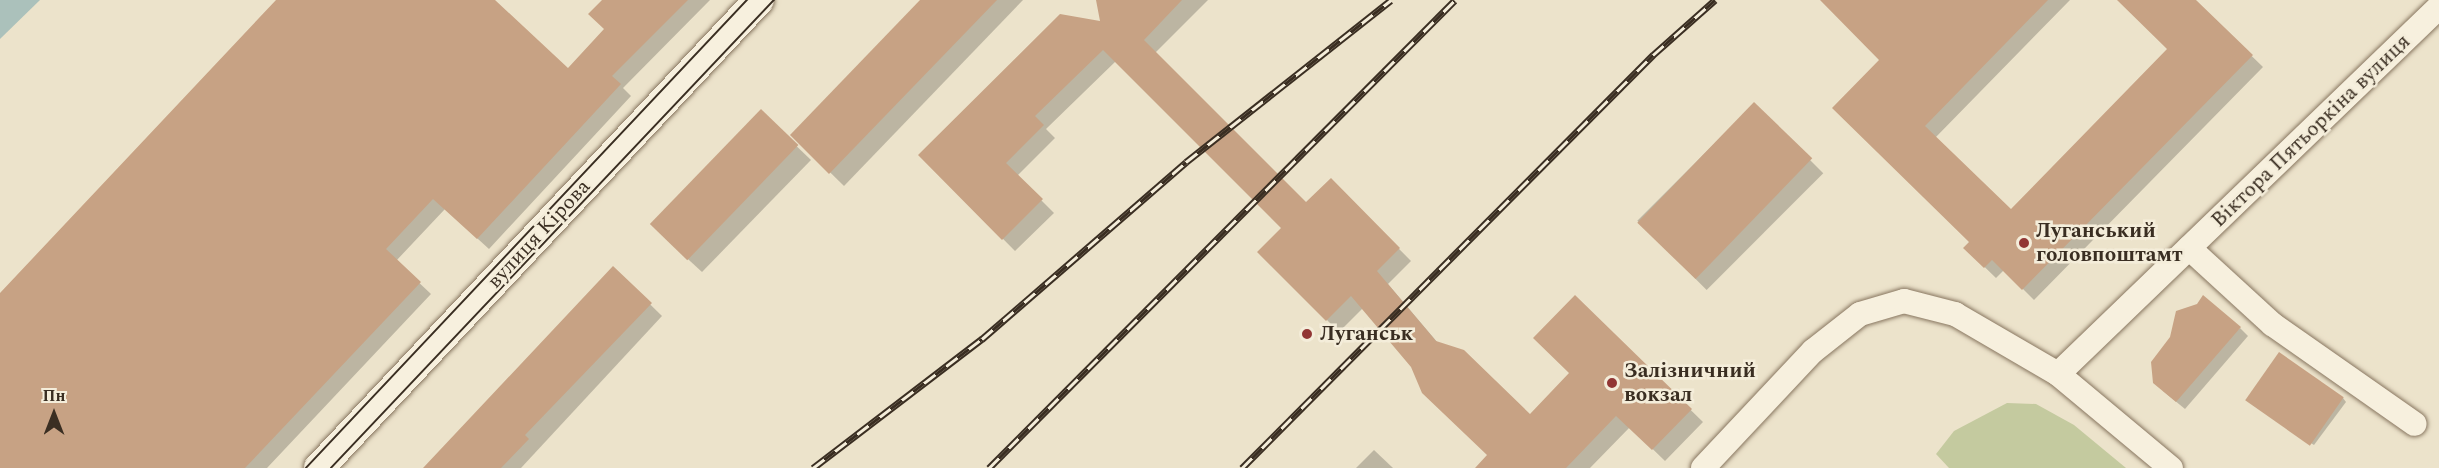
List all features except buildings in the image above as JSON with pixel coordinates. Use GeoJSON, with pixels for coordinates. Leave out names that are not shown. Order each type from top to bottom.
{"type":"FeatureCollection","features":[{"type":"Feature","properties":{"kind":"street","name":"вулиця Кірова"},"geometry":{"type":"LineString","coordinates":[[319,468],[759,0]]}},
{"type":"Feature","properties":{"kind":"street","name":"Віктора Пятьоркіна вулиця"},"geometry":{"type":"LineString","coordinates":[[2058,374],[2439,7]]}},
{"type":"Feature","properties":{"kind":"street"},"geometry":{"type":"LineString","coordinates":[[2189,248],[2272,324],[2415,424]]}},
{"type":"Feature","properties":{"kind":"street"},"geometry":{"type":"LineString","coordinates":[[1703,468],[1813,351],[1860,314],[1905,301],[1955,314],[2058,374],[2171,468]]}},
{"type":"Feature","properties":{"kind":"green space"},"geometry":{"type":"Polygon","coordinates":[[[2007,403],[2036,404],[2074,425],[2126,468],[1949,468],[1936,454],[1954,431],[2007,403]]]}},
{"type":"Feature","properties":{"kind":"water"},"geometry":{"type":"Polygon","coordinates":[[[0,0],[40,0],[0,39],[0,0]]]}},
{"type":"Feature","properties":{"kind":"tram line"},"geometry":{"type":"LineString","coordinates":[[306,468],[747,0]]}},
{"type":"Feature","properties":{"kind":"tram line"},"geometry":{"type":"LineString","coordinates":[[331,468],[774,0]]}},
{"type":"Feature","properties":{"kind":"railway"},"geometry":{"type":"LineString","coordinates":[[813,468],[982,339],[1186,162],[1391,0]]}},
{"type":"Feature","properties":{"kind":"railway"},"geometry":{"type":"LineString","coordinates":[[989,468],[1455,0]]}},
{"type":"Feature","properties":{"kind":"railway"},"geometry":{"type":"LineString","coordinates":[[1242,468],[1653,55],[1715,0]]}},
{"type":"Feature","properties":{"kind":"place","name":"Луганський головпоштамт"},"geometry":{"type":"Point","coordinates":[2024,243]}},
{"type":"Feature","properties":{"kind":"place","name":"Луганськ"},"geometry":{"type":"Point","coordinates":[1307,334]}},
{"type":"Feature","properties":{"kind":"place","name":"Залізничний вокзал"},"geometry":{"type":"Point","coordinates":[1612,383]}}]}
